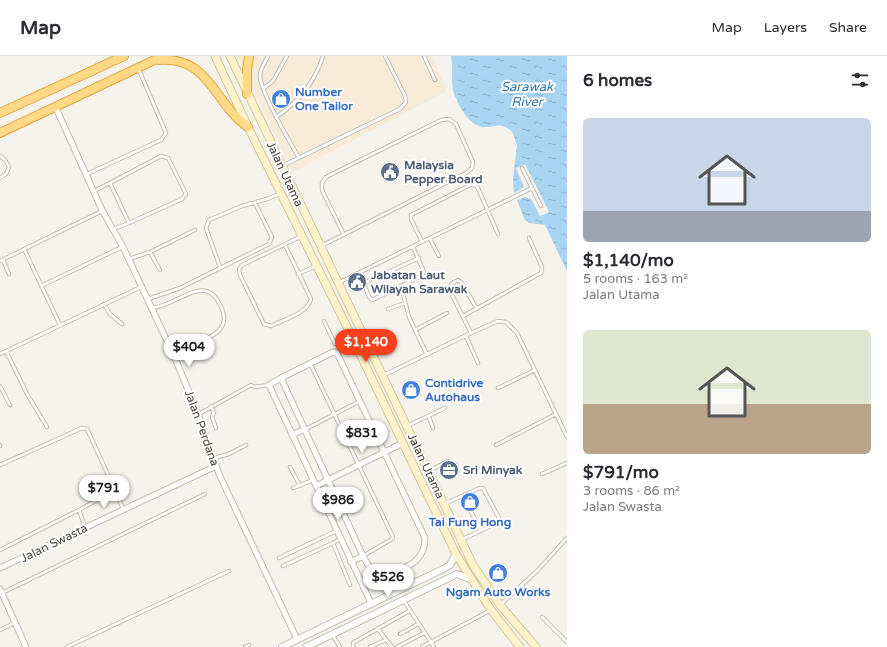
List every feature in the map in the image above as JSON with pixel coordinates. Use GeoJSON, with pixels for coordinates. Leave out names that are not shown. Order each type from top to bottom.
{"type":"FeatureCollection","features":[{"type":"Feature","properties":{"kind":"highway"},"geometry":{"type":"LineString","coordinates":[[0,113],[124,56]]}},
{"type":"Feature","properties":{"kind":"highway"},"geometry":{"type":"LineString","coordinates":[[0,133],[164,56]]}},
{"type":"Feature","properties":{"kind":"highway"},"geometry":{"type":"LineString","coordinates":[[247,94],[247,70],[249,56]]}},
{"type":"Feature","properties":{"kind":"highway"},"geometry":{"type":"LineString","coordinates":[[153,61],[175,58],[195,66],[206,76],[232,114],[248,127]]}},
{"type":"Feature","properties":{"kind":"main road","name":"Jalan Utama"},"geometry":{"type":"LineString","coordinates":[[215,56],[248,127],[351,335],[456,554],[470,579],[491,610],[520,647]]}},
{"type":"Feature","properties":{"kind":"main road","name":"Jalan Utama"},"geometry":{"type":"LineString","coordinates":[[230,56],[281,166],[473,565],[500,605],[536,647]]}},
{"type":"Feature","properties":{"kind":"street","name":"Jalan Perdana"},"geometry":{"type":"LineString","coordinates":[[56,108],[102,210],[123,247],[175,358],[198,414],[216,466],[297,639]]}},
{"type":"Feature","properties":{"kind":"street"},"geometry":{"type":"LineString","coordinates":[[281,378],[363,556],[375,577],[380,578],[418,561],[425,549],[425,538],[337,353],[333,352],[309,363],[281,378],[269,385],[371,603]]}},
{"type":"Feature","properties":{"kind":"street"},"geometry":{"type":"LineString","coordinates":[[292,435],[305,430]]}},
{"type":"Feature","properties":{"kind":"street"},"geometry":{"type":"LineString","coordinates":[[316,486],[403,443]]}},
{"type":"Feature","properties":{"kind":"street","name":"Jalan Swasta"},"geometry":{"type":"LineString","coordinates":[[0,568],[216,466]]}},
{"type":"Feature","properties":{"kind":"street"},"geometry":{"type":"LineString","coordinates":[[282,647],[445,568],[450,565],[456,554]]}},
{"type":"Feature","properties":{"kind":"street"},"geometry":{"type":"LineString","coordinates":[[352,562],[363,556]]}},
{"type":"Feature","properties":{"kind":"street"},"geometry":{"type":"LineString","coordinates":[[306,647],[404,601],[457,574],[470,579]]}},
{"type":"Feature","properties":{"kind":"street"},"geometry":{"type":"LineString","coordinates":[[1,591],[26,647]]}},
{"type":"Feature","properties":{"kind":"lane"},"geometry":{"type":"LineString","coordinates":[[268,56],[260,76],[276,117],[299,158]]}},
{"type":"Feature","properties":{"kind":"lane"},"geometry":{"type":"LineString","coordinates":[[264,88],[273,80],[287,56]]}},
{"type":"Feature","properties":{"kind":"lane"},"geometry":{"type":"LineString","coordinates":[[276,117],[292,106],[309,86],[323,56]]}},
{"type":"Feature","properties":{"kind":"lane"},"geometry":{"type":"LineString","coordinates":[[281,166],[400,109],[404,105],[406,102],[405,96],[385,56]]}},
{"type":"Feature","properties":{"kind":"lane"},"geometry":{"type":"LineString","coordinates":[[424,56],[435,80]]}},
{"type":"Feature","properties":{"kind":"lane"},"geometry":{"type":"LineString","coordinates":[[86,174],[161,140],[166,133],[138,68]]}},
{"type":"Feature","properties":{"kind":"lane"},"geometry":{"type":"LineString","coordinates":[[320,246],[344,235],[466,173],[472,168],[473,162],[456,124],[449,119],[441,120],[326,177],[322,183],[322,190],[344,235]]}},
{"type":"Feature","properties":{"kind":"lane"},"geometry":{"type":"LineString","coordinates":[[0,156],[5,160],[9,167],[6,174],[0,178]]}},
{"type":"Feature","properties":{"kind":"lane"},"geometry":{"type":"LineString","coordinates":[[94,191],[162,156],[165,156],[168,158],[186,194],[182,199],[113,229]]}},
{"type":"Feature","properties":{"kind":"lane"},"geometry":{"type":"LineString","coordinates":[[522,168],[541,206]]}},
{"type":"Feature","properties":{"kind":"lane"},"geometry":{"type":"LineString","coordinates":[[110,183],[129,223]]}},
{"type":"Feature","properties":{"kind":"lane"},"geometry":{"type":"LineString","coordinates":[[422,242],[411,219],[412,215],[472,184],[477,186],[498,234]]}},
{"type":"Feature","properties":{"kind":"lane"},"geometry":{"type":"LineString","coordinates":[[338,283],[532,188]]}},
{"type":"Feature","properties":{"kind":"lane"},"geometry":{"type":"LineString","coordinates":[[220,267],[206,228],[209,220],[242,206],[255,203],[281,193]]}},
{"type":"Feature","properties":{"kind":"lane"},"geometry":{"type":"LineString","coordinates":[[147,299],[180,288],[269,244],[272,237],[255,203]]}},
{"type":"Feature","properties":{"kind":"lane"},"geometry":{"type":"LineString","coordinates":[[9,274],[1,260],[102,210]]}},
{"type":"Feature","properties":{"kind":"lane"},"geometry":{"type":"LineString","coordinates":[[128,259],[150,252],[195,230]]}},
{"type":"Feature","properties":{"kind":"lane"},"geometry":{"type":"LineString","coordinates":[[285,245],[311,299],[310,304],[301,311],[271,326],[264,324],[240,275],[239,269],[242,265],[302,236]]}},
{"type":"Feature","properties":{"kind":"lane"},"geometry":{"type":"LineString","coordinates":[[463,316],[542,273],[542,267],[529,238]]}},
{"type":"Feature","properties":{"kind":"lane"},"geometry":{"type":"LineString","coordinates":[[430,239],[439,256]]}},
{"type":"Feature","properties":{"kind":"lane"},"geometry":{"type":"LineString","coordinates":[[42,286],[123,247]]}},
{"type":"Feature","properties":{"kind":"lane"},"geometry":{"type":"LineString","coordinates":[[360,273],[369,297],[372,300],[401,286],[421,276],[424,272],[413,247]]}},
{"type":"Feature","properties":{"kind":"lane"},"geometry":{"type":"LineString","coordinates":[[24,249],[60,325]]}},
{"type":"Feature","properties":{"kind":"lane"},"geometry":{"type":"LineString","coordinates":[[150,252],[160,270]]}},
{"type":"Feature","properties":{"kind":"lane"},"geometry":{"type":"LineString","coordinates":[[364,283],[419,258]]}},
{"type":"Feature","properties":{"kind":"lane"},"geometry":{"type":"LineString","coordinates":[[298,274],[316,266]]}},
{"type":"Feature","properties":{"kind":"lane"},"geometry":{"type":"LineString","coordinates":[[471,333],[449,288],[451,284],[458,280],[461,282],[477,309]]}},
{"type":"Feature","properties":{"kind":"lane"},"geometry":{"type":"LineString","coordinates":[[0,354],[141,286]]}},
{"type":"Feature","properties":{"kind":"lane"},"geometry":{"type":"LineString","coordinates":[[401,286],[409,317],[427,355]]}},
{"type":"Feature","properties":{"kind":"lane"},"geometry":{"type":"LineString","coordinates":[[151,308],[160,308],[193,292],[205,290],[215,295],[224,311],[225,322],[216,335],[192,345]]}},
{"type":"Feature","properties":{"kind":"lane"},"geometry":{"type":"LineString","coordinates":[[388,309],[405,303]]}},
{"type":"Feature","properties":{"kind":"lane"},"geometry":{"type":"LineString","coordinates":[[104,304],[110,314],[122,324]]}},
{"type":"Feature","properties":{"kind":"lane"},"geometry":{"type":"LineString","coordinates":[[415,330],[447,313]]}},
{"type":"Feature","properties":{"kind":"lane"},"geometry":{"type":"LineString","coordinates":[[324,321],[335,344],[351,335]]}},
{"type":"Feature","properties":{"kind":"lane"},"geometry":{"type":"LineString","coordinates":[[383,376],[498,321],[506,322],[517,333],[567,437]]}},
{"type":"Feature","properties":{"kind":"lane"},"geometry":{"type":"LineString","coordinates":[[466,336],[478,363]]}},
{"type":"Feature","properties":{"kind":"lane"},"geometry":{"type":"LineString","coordinates":[[6,351],[27,394],[47,427]]}},
{"type":"Feature","properties":{"kind":"lane"},"geometry":{"type":"LineString","coordinates":[[309,363],[392,537],[392,539],[363,556]]}},
{"type":"Feature","properties":{"kind":"lane"},"geometry":{"type":"LineString","coordinates":[[498,388],[535,370]]}},
{"type":"Feature","properties":{"kind":"lane"},"geometry":{"type":"LineString","coordinates":[[198,414],[251,385],[255,387],[269,385]]}},
{"type":"Feature","properties":{"kind":"lane"},"geometry":{"type":"LineString","coordinates":[[0,386],[10,405]]}},
{"type":"Feature","properties":{"kind":"lane"},"geometry":{"type":"LineString","coordinates":[[305,430],[360,401]]}},
{"type":"Feature","properties":{"kind":"lane"},"geometry":{"type":"LineString","coordinates":[[211,406],[214,412],[212,417],[216,428]]}},
{"type":"Feature","properties":{"kind":"lane"},"geometry":{"type":"LineString","coordinates":[[407,426],[429,417],[445,408]]}},
{"type":"Feature","properties":{"kind":"lane"},"geometry":{"type":"LineString","coordinates":[[496,445],[556,414]]}},
{"type":"Feature","properties":{"kind":"lane"},"geometry":{"type":"LineString","coordinates":[[429,417],[433,428]]}},
{"type":"Feature","properties":{"kind":"lane"},"geometry":{"type":"LineString","coordinates":[[0,465],[82,428],[87,429],[123,509]]}},
{"type":"Feature","properties":{"kind":"lane"},"geometry":{"type":"LineString","coordinates":[[213,458],[229,454],[246,445]]}},
{"type":"Feature","properties":{"kind":"lane"},"geometry":{"type":"LineString","coordinates":[[428,471],[448,461]]}},
{"type":"Feature","properties":{"kind":"lane"},"geometry":{"type":"LineString","coordinates":[[542,474],[567,463]]}},
{"type":"Feature","properties":{"kind":"lane"},"geometry":{"type":"LineString","coordinates":[[290,467],[300,486]]}},
{"type":"Feature","properties":{"kind":"lane"},"geometry":{"type":"LineString","coordinates":[[293,488],[313,480]]}},
{"type":"Feature","properties":{"kind":"lane"},"geometry":{"type":"LineString","coordinates":[[444,504],[483,488],[499,518],[495,524],[461,541]]}},
{"type":"Feature","properties":{"kind":"lane"},"geometry":{"type":"LineString","coordinates":[[1,548],[79,510],[115,490]]}},
{"type":"Feature","properties":{"kind":"lane"},"geometry":{"type":"LineString","coordinates":[[1,591],[205,494]]}},
{"type":"Feature","properties":{"kind":"lane"},"geometry":{"type":"LineString","coordinates":[[463,496],[481,531]]}},
{"type":"Feature","properties":{"kind":"lane"},"geometry":{"type":"LineString","coordinates":[[79,510],[85,528]]}},
{"type":"Feature","properties":{"kind":"lane"},"geometry":{"type":"LineString","coordinates":[[279,558],[337,531]]}},
{"type":"Feature","properties":{"kind":"lane"},"geometry":{"type":"LineString","coordinates":[[500,605],[538,570],[567,538]]}},
{"type":"Feature","properties":{"kind":"lane"},"geometry":{"type":"LineString","coordinates":[[283,566],[340,539]]}},
{"type":"Feature","properties":{"kind":"lane"},"geometry":{"type":"LineString","coordinates":[[333,542],[350,585]]}},
{"type":"Feature","properties":{"kind":"lane"},"geometry":{"type":"LineString","coordinates":[[67,647],[229,571]]}},
{"type":"Feature","properties":{"kind":"lane"},"geometry":{"type":"LineString","coordinates":[[404,601],[409,611],[434,647]]}},
{"type":"Feature","properties":{"kind":"lane"},"geometry":{"type":"LineString","coordinates":[[422,647],[491,610]]}},
{"type":"Feature","properties":{"kind":"lane"},"geometry":{"type":"LineString","coordinates":[[353,647],[353,643],[409,611]]}},
{"type":"Feature","properties":{"kind":"lane"},"geometry":{"type":"LineString","coordinates":[[542,618],[567,642]]}},
{"type":"Feature","properties":{"kind":"lane"},"geometry":{"type":"LineString","coordinates":[[0,630],[16,622]]}},
{"type":"Feature","properties":{"kind":"lane"},"geometry":{"type":"LineString","coordinates":[[400,634],[418,624]]}},
{"type":"Feature","properties":{"kind":"lane"},"geometry":{"type":"LineString","coordinates":[[378,629],[392,647]]}},
{"type":"Feature","properties":{"kind":"lane"},"geometry":{"type":"LineString","coordinates":[[397,647],[424,633]]}},
{"type":"Feature","properties":{"kind":"lane"},"geometry":{"type":"LineString","coordinates":[[332,634],[339,646],[334,647]]}},
{"type":"Feature","properties":{"kind":"lane"},"geometry":{"type":"LineString","coordinates":[[370,647],[386,640]]}},
{"type":"Feature","properties":{"kind":"lane"},"geometry":{"type":"LineString","coordinates":[[245,647],[249,645]]}},
{"type":"Feature","properties":{"kind":"shaded area"},"geometry":{"type":"Polygon","coordinates":[[[238,56],[432,56],[447,91],[292,172],[238,56]]]}},
{"type":"Feature","properties":{"kind":"water","name":"Sarawak River"},"geometry":{"type":"Polygon","coordinates":[[[451,56],[567,56],[567,271],[545,225],[529,223],[525,220],[514,193],[513,179],[517,145],[512,131],[503,126],[483,127],[468,118],[460,107],[453,90],[451,56]]]}},
{"type":"Feature","properties":{"kind":"pier"},"geometry":{"type":"Polygon","coordinates":[[[525,164],[549,212],[540,216],[531,199],[526,197],[517,200],[514,193],[524,187],[516,168],[525,164]]]}},
{"type":"Feature","properties":{"kind":"place","name":"Number One Tailor"},"geometry":{"type":"Point","coordinates":[281,99]}},
{"type":"Feature","properties":{"kind":"place","name":"Malaysia Pepper Board"},"geometry":{"type":"Point","coordinates":[390,172]}},
{"type":"Feature","properties":{"kind":"place","name":"Jabatan Laut Wilayah Sarawak"},"geometry":{"type":"Point","coordinates":[357,282]}},
{"type":"Feature","properties":{"kind":"place","name":"Contidrive Autohaus"},"geometry":{"type":"Point","coordinates":[411,390]}},
{"type":"Feature","properties":{"kind":"place","name":"Sri Minyak"},"geometry":{"type":"Point","coordinates":[449,470]}},
{"type":"Feature","properties":{"kind":"place","name":"Tai Fung Hong"},"geometry":{"type":"Point","coordinates":[470,502]}},
{"type":"Feature","properties":{"kind":"place","name":"Ngam Auto Works"},"geometry":{"type":"Point","coordinates":[498,573]}}]}
